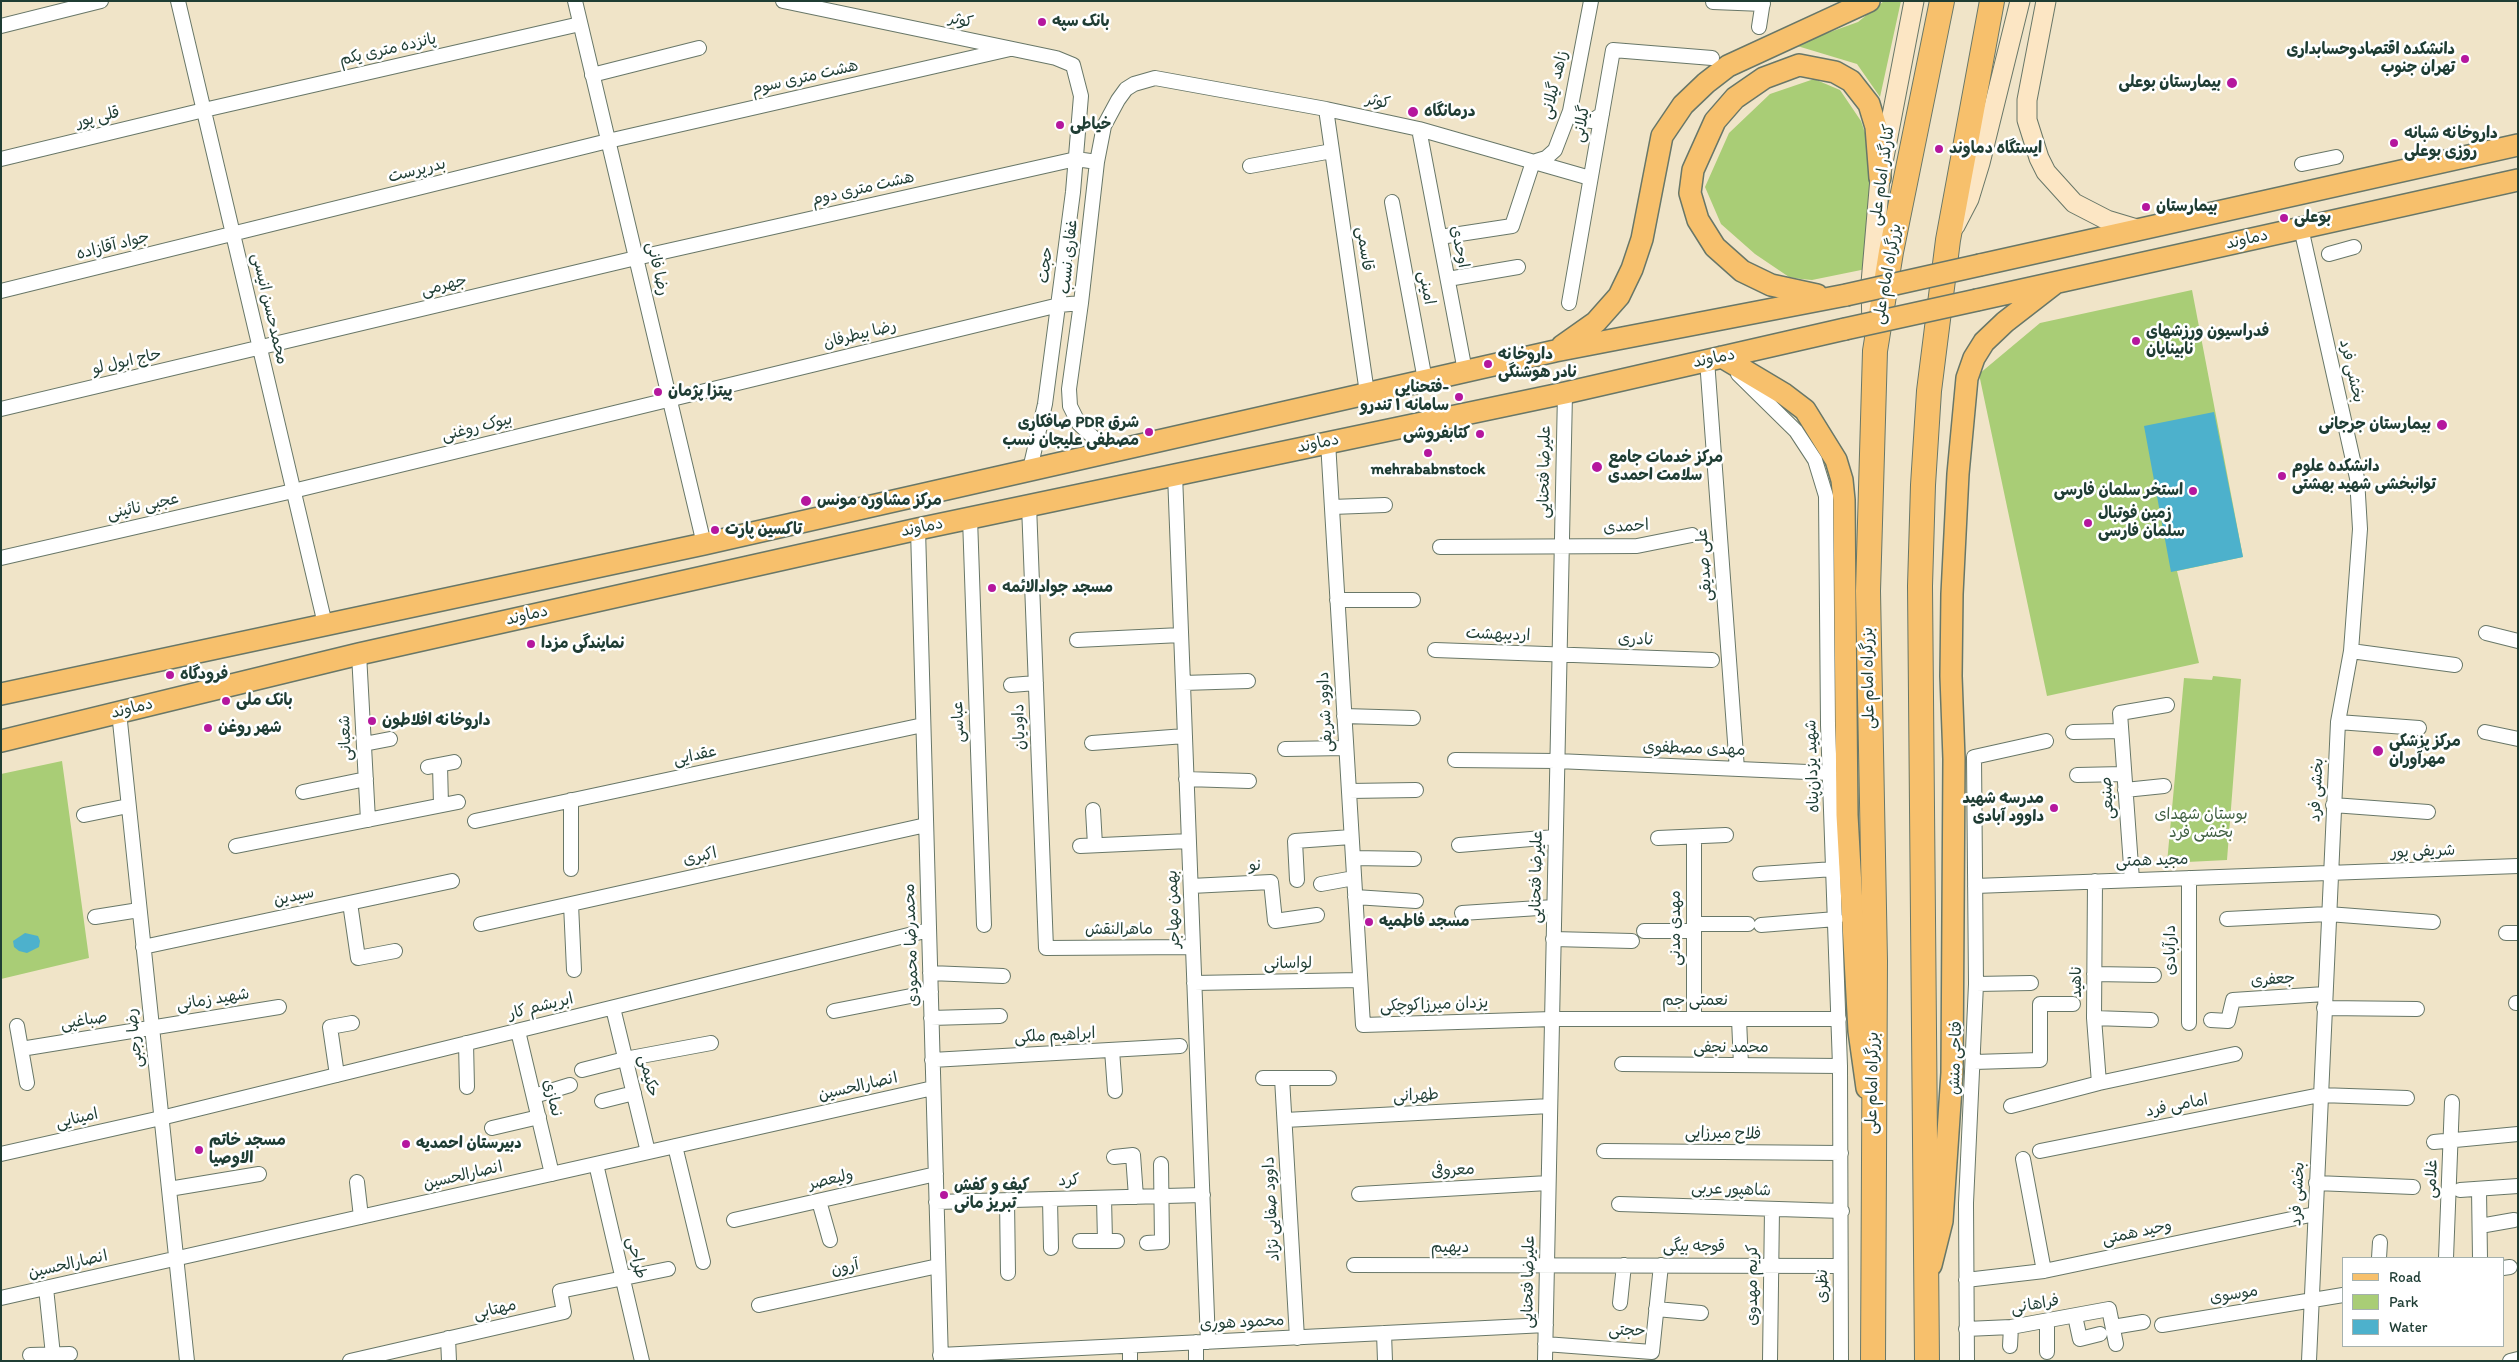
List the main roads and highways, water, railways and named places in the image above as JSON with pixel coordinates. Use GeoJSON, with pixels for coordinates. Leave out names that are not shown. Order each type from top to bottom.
{"type":"FeatureCollection","features":[{"type":"Feature","properties":{"kind":"highway","name":"بزرگراه امام علی"},"geometry":{"type":"LineString","coordinates":[[1873,1361],[1875,961],[1868,591],[1875,351],[1898,216],[1942,1]]}},
{"type":"Feature","properties":{"kind":"highway"},"geometry":{"type":"LineString","coordinates":[[1927,1361],[1928,1280],[1925,1211],[1920,586],[1929,391],[1948,240],[1992,1]]}},
{"type":"Feature","properties":{"kind":"main road"},"geometry":{"type":"LineString","coordinates":[[1555,351],[1596,322],[1619,296],[1632,269],[1642,239],[1662,136],[1683,105],[1728,66],[1868,1]]}},
{"type":"Feature","properties":{"kind":"main road","name":"کنارگذر امام علی"},"geometry":{"type":"LineString","coordinates":[[1875,351],[1870,319],[1870,282],[1880,178],[1914,1]]}},
{"type":"Feature","properties":{"kind":"main road"},"geometry":{"type":"LineString","coordinates":[[1948,240],[1969,198],[1980,163],[2020,1]]}},
{"type":"Feature","properties":{"kind":"main road"},"geometry":{"type":"LineString","coordinates":[[2046,1],[2027,100],[2027,120],[2039,158],[2046,172],[2074,203],[2107,220],[2137,229],[2518,145]]}},
{"type":"Feature","properties":{"kind":"main road"},"geometry":{"type":"LineString","coordinates":[[1840,296],[1771,285],[1742,271],[1715,247],[1698,220],[1690,193],[1692,170],[1715,121],[1735,98],[1764,78],[1799,65],[1835,72],[1851,81],[1869,104],[1876,127],[1880,178]]}},
{"type":"Feature","properties":{"kind":"main road","name":"دماوند"},"geometry":{"type":"LineString","coordinates":[[1,741],[359,654],[918,529],[1564,393],[2518,180]]}},
{"type":"Feature","properties":{"kind":"main road","name":"دماوند"},"geometry":{"type":"LineString","coordinates":[[1,694],[704,544],[1555,351],[1759,310],[1840,296],[2137,229]]}},
{"type":"Feature","properties":{"kind":"main road"},"geometry":{"type":"LineString","coordinates":[[1928,1280],[1942,1221],[1952,1073],[1954,769],[1951,676],[1952,594],[1958,474],[1967,378],[1974,358],[1984,342],[2005,322],[2054,284]]}},
{"type":"Feature","properties":{"kind":"main road"},"geometry":{"type":"LineString","coordinates":[[1715,359],[1784,394],[1806,410],[1836,460],[1842,480],[1844,500],[1847,815],[1859,1032],[1873,1131]]}},
{"type":"Feature","properties":{"kind":"main road"},"geometry":{"type":"LineString","coordinates":[[1928,1308],[1940,1361]]}},
{"type":"Feature","properties":{"kind":"main road"},"geometry":{"type":"LineString","coordinates":[[1864,1361],[1872,1311]]}},
{"type":"Feature","properties":{"kind":"water","name":"استخر سلمان فارسی"},"geometry":{"type":"Polygon","coordinates":[[[2214,412],[2243,557],[2171,572],[2144,426],[2214,412]]]}},
{"type":"Feature","properties":{"kind":"water"},"geometry":{"type":"Polygon","coordinates":[[[25,933],[38,936],[40,941],[39,947],[27,953],[19,951],[14,947],[13,941],[25,933]]]}},
{"type":"Feature","properties":{"kind":"place","name":"بانک سپه"},"geometry":{"type":"Point","coordinates":[1042,22]}},
{"type":"Feature","properties":{"kind":"place","name":"دانشکده اقتصادوحسابداری تهران جنوب"},"geometry":{"type":"Point","coordinates":[2465,59]}},
{"type":"Feature","properties":{"kind":"place","name":"بیمارستان بوعلی"},"geometry":{"type":"Point","coordinates":[2232,83]}},
{"type":"Feature","properties":{"kind":"place","name":"درمانگاه"},"geometry":{"type":"Point","coordinates":[1413,112]}},
{"type":"Feature","properties":{"kind":"place","name":"خیاطی"},"geometry":{"type":"Point","coordinates":[1060,125]}},
{"type":"Feature","properties":{"kind":"place","name":"داروخانه شبانه روزی بوعلی"},"geometry":{"type":"Point","coordinates":[2394,143]}},
{"type":"Feature","properties":{"kind":"place","name":"ایستگاه دماوند"},"geometry":{"type":"Point","coordinates":[1939,149]}},
{"type":"Feature","properties":{"kind":"place","name":"بیمارستان"},"geometry":{"type":"Point","coordinates":[2146,207]}},
{"type":"Feature","properties":{"kind":"place","name":"بوعلی"},"geometry":{"type":"Point","coordinates":[2284,218]}},
{"type":"Feature","properties":{"kind":"place","name":"فدراسیون ورزشهای نابینایان"},"geometry":{"type":"Point","coordinates":[2136,341]}},
{"type":"Feature","properties":{"kind":"place","name":"داروخانه نادر هوشنگی"},"geometry":{"type":"Point","coordinates":[1488,364]}},
{"type":"Feature","properties":{"kind":"place","name":"پیتزا پژمان"},"geometry":{"type":"Point","coordinates":[658,392]}},
{"type":"Feature","properties":{"kind":"place","name":"فتحنایی- سامانه ۱ تندرو"},"geometry":{"type":"Point","coordinates":[1459,397]}},
{"type":"Feature","properties":{"kind":"place","name":"بیمارستان جرجانی"},"geometry":{"type":"Point","coordinates":[2442,425]}},
{"type":"Feature","properties":{"kind":"place","name":"صافکاری PDR شرق مصطفی علیجان نسب"},"geometry":{"type":"Point","coordinates":[1149,432]}},
{"type":"Feature","properties":{"kind":"place","name":"کتابفروشی"},"geometry":{"type":"Point","coordinates":[1480,434]}},
{"type":"Feature","properties":{"kind":"place","name":"mehrababnstock"},"geometry":{"type":"Point","coordinates":[1428,453]}},
{"type":"Feature","properties":{"kind":"place","name":"مرکز خدمات جامع سلامت احمدی"},"geometry":{"type":"Point","coordinates":[1597,467]}},
{"type":"Feature","properties":{"kind":"place","name":"دانشکده علوم توانبخشی شهید بهشتی"},"geometry":{"type":"Point","coordinates":[2282,476]}},
{"type":"Feature","properties":{"kind":"place","name":"استخر سلمان فارسی"},"geometry":{"type":"Point","coordinates":[2193,491]}},
{"type":"Feature","properties":{"kind":"place","name":"مرکز مشاوره مونس"},"geometry":{"type":"Point","coordinates":[806,501]}},
{"type":"Feature","properties":{"kind":"place","name":"زمین فوتبال سلمان فارسی"},"geometry":{"type":"Point","coordinates":[2088,523]}},
{"type":"Feature","properties":{"kind":"place","name":"تاکسین پارت"},"geometry":{"type":"Point","coordinates":[715,530]}},
{"type":"Feature","properties":{"kind":"place","name":"مسجد جوادالائمه"},"geometry":{"type":"Point","coordinates":[992,588]}},
{"type":"Feature","properties":{"kind":"place","name":"نمایندگی مزدا"},"geometry":{"type":"Point","coordinates":[531,644]}},
{"type":"Feature","properties":{"kind":"place","name":"فرودگاه"},"geometry":{"type":"Point","coordinates":[170,675]}},
{"type":"Feature","properties":{"kind":"place","name":"بانک ملی"},"geometry":{"type":"Point","coordinates":[226,701]}},
{"type":"Feature","properties":{"kind":"place","name":"داروخانه افلاطون"},"geometry":{"type":"Point","coordinates":[372,721]}},
{"type":"Feature","properties":{"kind":"place","name":"شهر روغن"},"geometry":{"type":"Point","coordinates":[208,728]}},
{"type":"Feature","properties":{"kind":"place","name":"مرکز پزشکی مهرآوران"},"geometry":{"type":"Point","coordinates":[2378,751]}},
{"type":"Feature","properties":{"kind":"place","name":"مدرسه شهید داوود آبادی"},"geometry":{"type":"Point","coordinates":[2054,808]}},
{"type":"Feature","properties":{"kind":"place","name":"مسجد فاطمیه"},"geometry":{"type":"Point","coordinates":[1369,922]}},
{"type":"Feature","properties":{"kind":"place","name":"دبیرستان احمدیه"},"geometry":{"type":"Point","coordinates":[406,1144]}},
{"type":"Feature","properties":{"kind":"place","name":"مسجد خاتم الاوصیا"},"geometry":{"type":"Point","coordinates":[199,1150]}},
{"type":"Feature","properties":{"kind":"place","name":"کیف و کفش تبریز مانی"},"geometry":{"type":"Point","coordinates":[944,1195]}},
{"type":"Feature","properties":{"kind":"park label","name":"بوستان شهدای بخشی فرد"},"geometry":{"type":"Point","coordinates":[2201,824]}}]}
